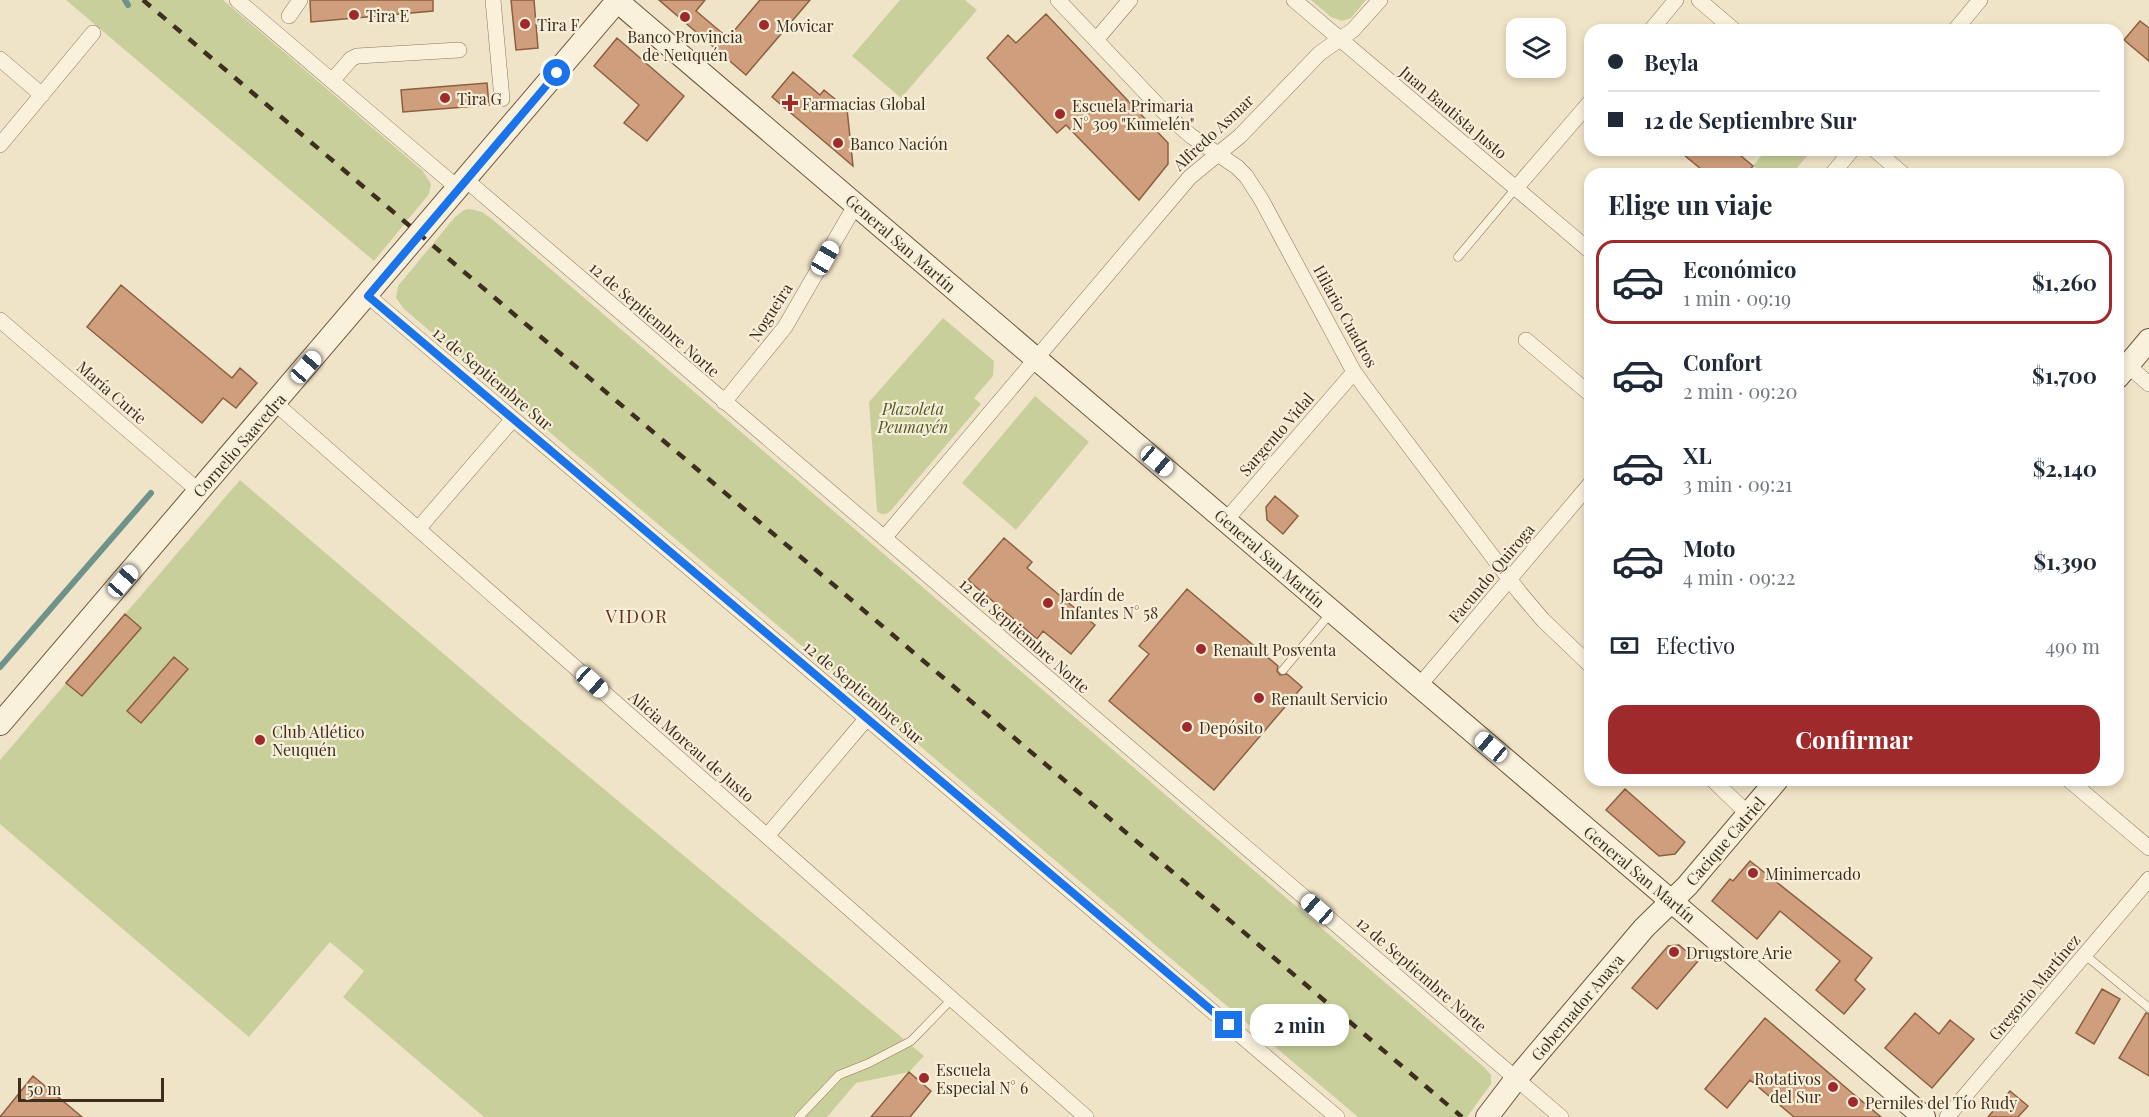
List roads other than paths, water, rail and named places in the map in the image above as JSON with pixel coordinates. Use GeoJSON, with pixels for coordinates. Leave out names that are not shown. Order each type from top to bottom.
{"type":"FeatureCollection","features":[{"type":"Feature","properties":{"kind":"main road","name":"Cornelio Saavedra"},"geometry":{"type":"LineString","coordinates":[[0,724],[368,296],[617,0]]}},
{"type":"Feature","properties":{"kind":"main road","name":"General San Martín"},"geometry":{"type":"LineString","coordinates":[[617,0],[1924,1117]]}},
{"type":"Feature","properties":{"kind":"main road"},"geometry":{"type":"LineString","coordinates":[[2124,364],[2149,340]]}},
{"type":"Feature","properties":{"kind":"main road","name":"Cacique Catriel"},"geometry":{"type":"LineString","coordinates":[[1671,900],[1686,886],[1772,786]]}},
{"type":"Feature","properties":{"kind":"main road","name":"Gobernador Anaya"},"geometry":{"type":"LineString","coordinates":[[1487,1117],[1516,1079],[1644,928],[1671,900]]}},
{"type":"Feature","properties":{"kind":"street","name":"12 de Septiembre Norte"},"geometry":{"type":"LineString","coordinates":[[237,0],[332,81],[462,185],[724,402],[1561,1117]]}},
{"type":"Feature","properties":{"kind":"street"},"geometry":{"type":"LineString","coordinates":[[289,16],[300,0]]}},
{"type":"Feature","properties":{"kind":"street"},"geometry":{"type":"LineString","coordinates":[[493,0],[502,99]]}},
{"type":"Feature","properties":{"kind":"street","name":"Hilario Cuadros"},"geometry":{"type":"LineString","coordinates":[[1058,0],[1179,127],[1237,167],[1254,188],[1354,372],[1509,579],[1543,620],[1584,659]]}},
{"type":"Feature","properties":{"kind":"street"},"geometry":{"type":"LineString","coordinates":[[1096,40],[1130,0]]}},
{"type":"Feature","properties":{"kind":"street","name":"Juan Bautista Justo"},"geometry":{"type":"LineString","coordinates":[[1294,0],[1584,246]]}},
{"type":"Feature","properties":{"kind":"street","name":"Alfredo Asmar"},"geometry":{"type":"LineString","coordinates":[[884,538],[1190,177],[1240,136],[1320,53],[1359,25],[1380,0]]}},
{"type":"Feature","properties":{"kind":"street"},"geometry":{"type":"LineString","coordinates":[[1656,24],[1676,0]]}},
{"type":"Feature","properties":{"kind":"street"},"geometry":{"type":"LineString","coordinates":[[1699,0],[1727,24]]}},
{"type":"Feature","properties":{"kind":"street"},"geometry":{"type":"LineString","coordinates":[[1960,24],[1980,0]]}},
{"type":"Feature","properties":{"kind":"street"},"geometry":{"type":"LineString","coordinates":[[0,145],[93,33]]}},
{"type":"Feature","properties":{"kind":"street"},"geometry":{"type":"LineString","coordinates":[[332,81],[349,61],[357,56],[459,50]]}},
{"type":"Feature","properties":{"kind":"street"},"geometry":{"type":"LineString","coordinates":[[0,59],[42,95]]}},
{"type":"Feature","properties":{"kind":"street"},"geometry":{"type":"LineString","coordinates":[[1516,189],[1584,109]]}},
{"type":"Feature","properties":{"kind":"street"},"geometry":{"type":"LineString","coordinates":[[1837,168],[1847,156]]}},
{"type":"Feature","properties":{"kind":"street"},"geometry":{"type":"LineString","coordinates":[[1882,156],[1896,168]]}},
{"type":"Feature","properties":{"kind":"street","name":"Nogueira"},"geometry":{"type":"LineString","coordinates":[[724,402],[785,327],[856,204]]}},
{"type":"Feature","properties":{"kind":"street","name":"12 de Septiembre Sur"},"geometry":{"type":"LineString","coordinates":[[368,296],[1337,1117]]}},
{"type":"Feature","properties":{"kind":"street","name":"María Curie"},"geometry":{"type":"LineString","coordinates":[[0,320],[200,492]]}},
{"type":"Feature","properties":{"kind":"street"},"geometry":{"type":"LineString","coordinates":[[1526,340],[1584,389]]}},
{"type":"Feature","properties":{"kind":"street"},"geometry":{"type":"LineString","coordinates":[[2124,369],[2149,384]]}},
{"type":"Feature","properties":{"kind":"street","name":"Sargento Vidal"},"geometry":{"type":"LineString","coordinates":[[1226,520],[1354,372]]}},
{"type":"Feature","properties":{"kind":"street","name":"Alicia Moreau de Justo"},"geometry":{"type":"LineString","coordinates":[[275,403],[1086,1117]]}},
{"type":"Feature","properties":{"kind":"street"},"geometry":{"type":"LineString","coordinates":[[418,529],[513,419]]}},
{"type":"Feature","properties":{"kind":"street","name":"Facundo Quiroga"},"geometry":{"type":"LineString","coordinates":[[1419,686],[1584,491]]}},
{"type":"Feature","properties":{"kind":"street"},"geometry":{"type":"LineString","coordinates":[[766,836],[867,718]]}},
{"type":"Feature","properties":{"kind":"street"},"geometry":{"type":"LineString","coordinates":[[1719,786],[1749,814]]}},
{"type":"Feature","properties":{"kind":"street"},"geometry":{"type":"LineString","coordinates":[[2076,786],[2149,848]]}},
{"type":"Feature","properties":{"kind":"street","name":"Gregorio Martínez"},"geometry":{"type":"LineString","coordinates":[[1947,1117],[2149,879]]}},
{"type":"Feature","properties":{"kind":"lane"},"geometry":{"type":"LineString","coordinates":[[1458,257],[1516,189]]}},
{"type":"Feature","properties":{"kind":"lane"},"geometry":{"type":"LineString","coordinates":[[1283,670],[1332,611]]}},
{"type":"Feature","properties":{"kind":"lane"},"geometry":{"type":"LineString","coordinates":[[2085,955],[2149,1008]]}},
{"type":"Feature","properties":{"kind":"lane"},"geometry":{"type":"LineString","coordinates":[[799,1117],[839,1075],[869,1063],[911,1041],[952,999]]}},
{"type":"Feature","properties":{"kind":"waterway"},"geometry":{"type":"LineString","coordinates":[[125,0],[128,5]]}},
{"type":"Feature","properties":{"kind":"waterway"},"geometry":{"type":"LineString","coordinates":[[0,667],[151,493]]}},
{"type":"Feature","properties":{"kind":"railway"},"geometry":{"type":"LineString","coordinates":[[143,0],[1462,1117]]}},
{"type":"Feature","properties":{"kind":"place","name":"Tira E"},"geometry":{"type":"Point","coordinates":[354,15]}},
{"type":"Feature","properties":{"kind":"place","name":"Banco Provincia de Neuquén"},"geometry":{"type":"Point","coordinates":[685,17]}},
{"type":"Feature","properties":{"kind":"place","name":"Tira F"},"geometry":{"type":"Point","coordinates":[525,24]}},
{"type":"Feature","properties":{"kind":"place","name":"Movicar"},"geometry":{"type":"Point","coordinates":[764,25]}},
{"type":"Feature","properties":{"kind":"place","name":"Tira G"},"geometry":{"type":"Point","coordinates":[445,98]}},
{"type":"Feature","properties":{"kind":"place","name":"Farmacias Global"},"geometry":{"type":"Point","coordinates":[790,103]}},
{"type":"Feature","properties":{"kind":"place","name":"Escuela Primaria N° 309 \"Kumelén\""},"geometry":{"type":"Point","coordinates":[1060,114]}},
{"type":"Feature","properties":{"kind":"place","name":"Banco Nación"},"geometry":{"type":"Point","coordinates":[838,143]}},
{"type":"Feature","properties":{"kind":"place","name":"Jardín de Infantes N° 58"},"geometry":{"type":"Point","coordinates":[1048,603]}},
{"type":"Feature","properties":{"kind":"place","name":"Renault Posventa"},"geometry":{"type":"Point","coordinates":[1201,649]}},
{"type":"Feature","properties":{"kind":"place","name":"Renault Servicio"},"geometry":{"type":"Point","coordinates":[1259,698]}},
{"type":"Feature","properties":{"kind":"place","name":"Depósito"},"geometry":{"type":"Point","coordinates":[1187,727]}},
{"type":"Feature","properties":{"kind":"place","name":"Club Atlético Neuquén"},"geometry":{"type":"Point","coordinates":[260,740]}},
{"type":"Feature","properties":{"kind":"place","name":"Minimercado"},"geometry":{"type":"Point","coordinates":[1753,873]}},
{"type":"Feature","properties":{"kind":"place","name":"Drugstore Arie"},"geometry":{"type":"Point","coordinates":[1674,952]}},
{"type":"Feature","properties":{"kind":"place","name":"Escuela Especial N° 6"},"geometry":{"type":"Point","coordinates":[924,1078]}},
{"type":"Feature","properties":{"kind":"place","name":"Rotativos del Sur"},"geometry":{"type":"Point","coordinates":[1833,1087]}},
{"type":"Feature","properties":{"kind":"place","name":"Perniles del Tío Rudy"},"geometry":{"type":"Point","coordinates":[1853,1102]}},
{"type":"Feature","properties":{"kind":"district","name":"VIDOR"},"geometry":{"type":"Point","coordinates":[637,616]}},
{"type":"Feature","properties":{"kind":"park label","name":"Plazoleta Peumayén"},"geometry":{"type":"Point","coordinates":[913,417]}}]}
